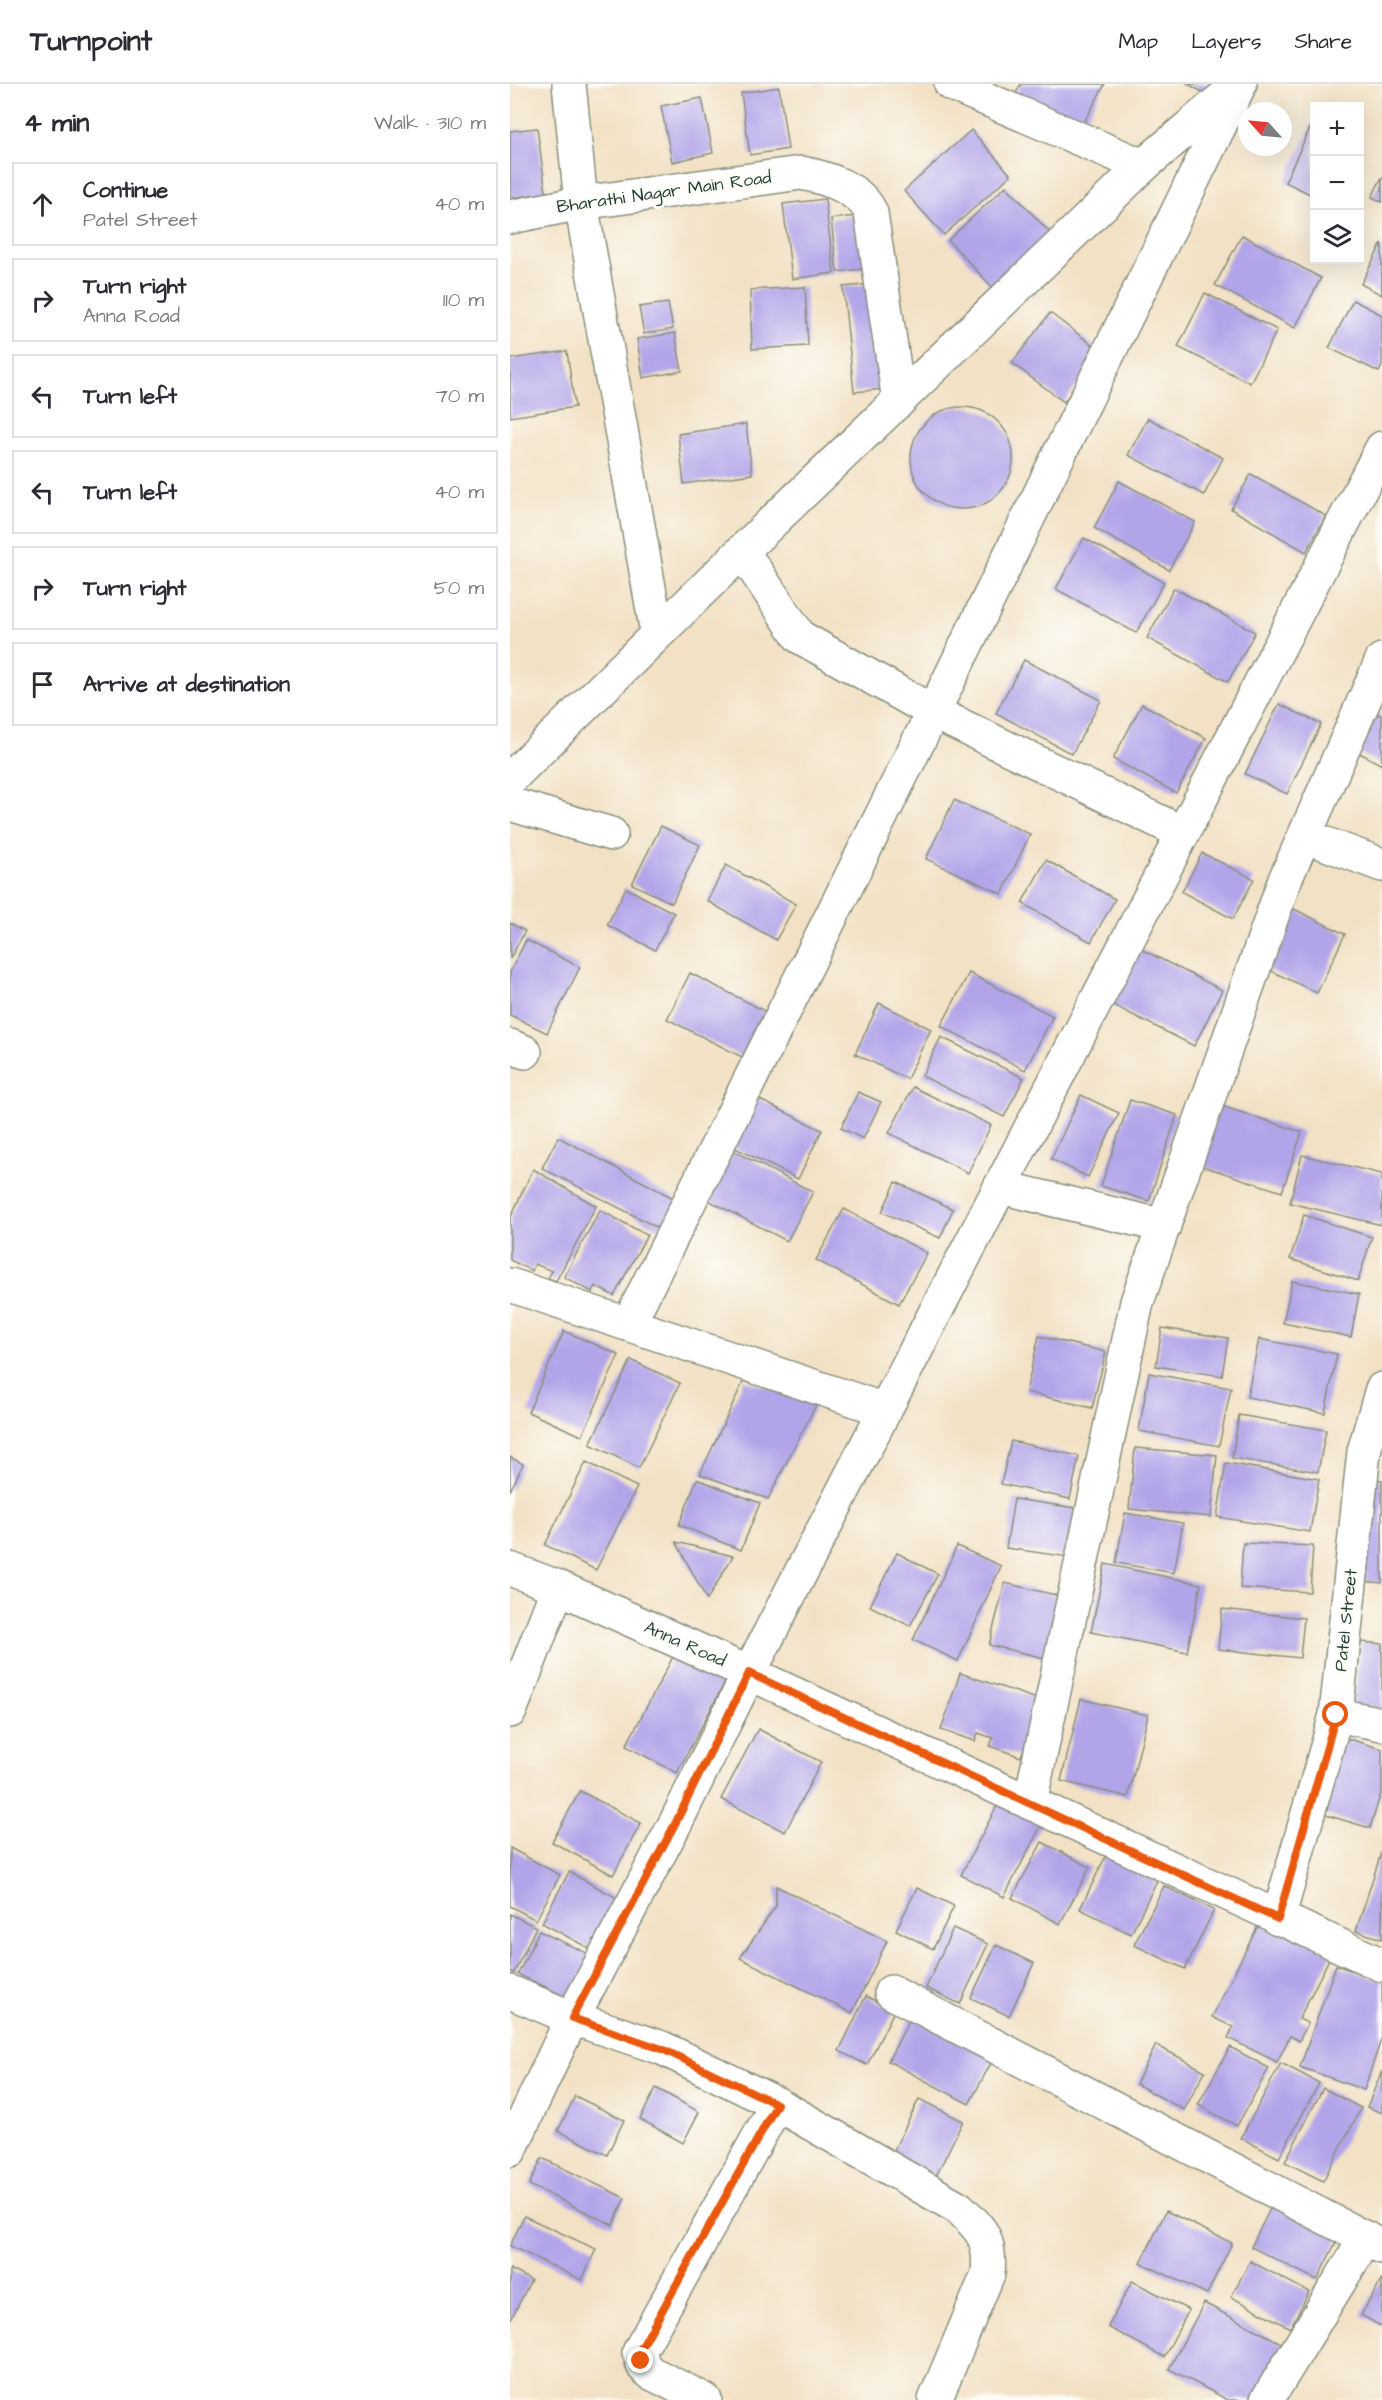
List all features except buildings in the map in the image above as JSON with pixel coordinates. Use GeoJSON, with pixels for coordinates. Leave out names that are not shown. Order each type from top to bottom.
{"type":"FeatureCollection","features":[{"type":"Feature","properties":{"kind":"street"},"geometry":{"type":"LineString","coordinates":[[569,84],[581,203],[657,633]]}},
{"type":"Feature","properties":{"kind":"street"},"geometry":{"type":"LineString","coordinates":[[510,779],[657,633],[1143,166],[1240,84]]}},
{"type":"Feature","properties":{"kind":"street"},"geometry":{"type":"LineString","coordinates":[[629,1323],[933,712],[1240,84]]}},
{"type":"Feature","properties":{"kind":"street"},"geometry":{"type":"LineString","coordinates":[[961,86],[1143,166]]}},
{"type":"Feature","properties":{"kind":"street","name":"Bharathi Nagar Main Road"},"geometry":{"type":"LineString","coordinates":[[510,217],[581,203],[801,173],[818,176],[862,198],[871,213],[899,401]]}},
{"type":"Feature","properties":{"kind":"street"},"geometry":{"type":"LineString","coordinates":[[510,2150],[572,2018],[676,1822],[749,1673],[1382,448]]}},
{"type":"Feature","properties":{"kind":"street"},"geometry":{"type":"LineString","coordinates":[[742,551],[800,637],[933,712],[1183,833]]}},
{"type":"Feature","properties":{"kind":"street"},"geometry":{"type":"LineString","coordinates":[[1030,1803],[1137,1302],[1284,882],[1382,660]]}},
{"type":"Feature","properties":{"kind":"street"},"geometry":{"type":"LineString","coordinates":[[510,804],[611,834]]}},
{"type":"Feature","properties":{"kind":"street"},"geometry":{"type":"LineString","coordinates":[[1305,836],[1382,865]]}},
{"type":"Feature","properties":{"kind":"street"},"geometry":{"type":"LineString","coordinates":[[1000,1187],[1164,1226]]}},
{"type":"Feature","properties":{"kind":"street"},"geometry":{"type":"LineString","coordinates":[[510,1285],[885,1410]]}},
{"type":"Feature","properties":{"kind":"street","name":"Patel Street"},"geometry":{"type":"LineString","coordinates":[[1278,1919],[1336,1715],[1382,1389]]}},
{"type":"Feature","properties":{"kind":"street","name":"Anna Road"},"geometry":{"type":"LineString","coordinates":[[510,1569],[558,1587],[749,1673],[1382,1965]]}},
{"type":"Feature","properties":{"kind":"street"},"geometry":{"type":"LineString","coordinates":[[510,1711],[558,1587]]}},
{"type":"Feature","properties":{"kind":"street"},"geometry":{"type":"LineString","coordinates":[[1336,1715],[1382,1724]]}},
{"type":"Feature","properties":{"kind":"street"},"geometry":{"type":"LineString","coordinates":[[510,1992],[572,2018],[662,2049],[777,2104],[959,2208],[982,2230],[990,2252],[988,2274],[934,2400]]}},
{"type":"Feature","properties":{"kind":"street"},"geometry":{"type":"LineString","coordinates":[[891,1992],[1374,2242],[1267,2400]]}},
{"type":"Feature","properties":{"kind":"street"},"geometry":{"type":"LineString","coordinates":[[705,2400],[651,2373],[644,2367],[639,2352],[777,2104]]}},
{"type":"Feature","properties":{"kind":"route"},"geometry":{"type":"LineString","coordinates":[[641,2361],[639,2352],[777,2104],[662,2049],[572,2018],[676,1822],[749,1673],[1278,1919],[1336,1715]]}}]}
